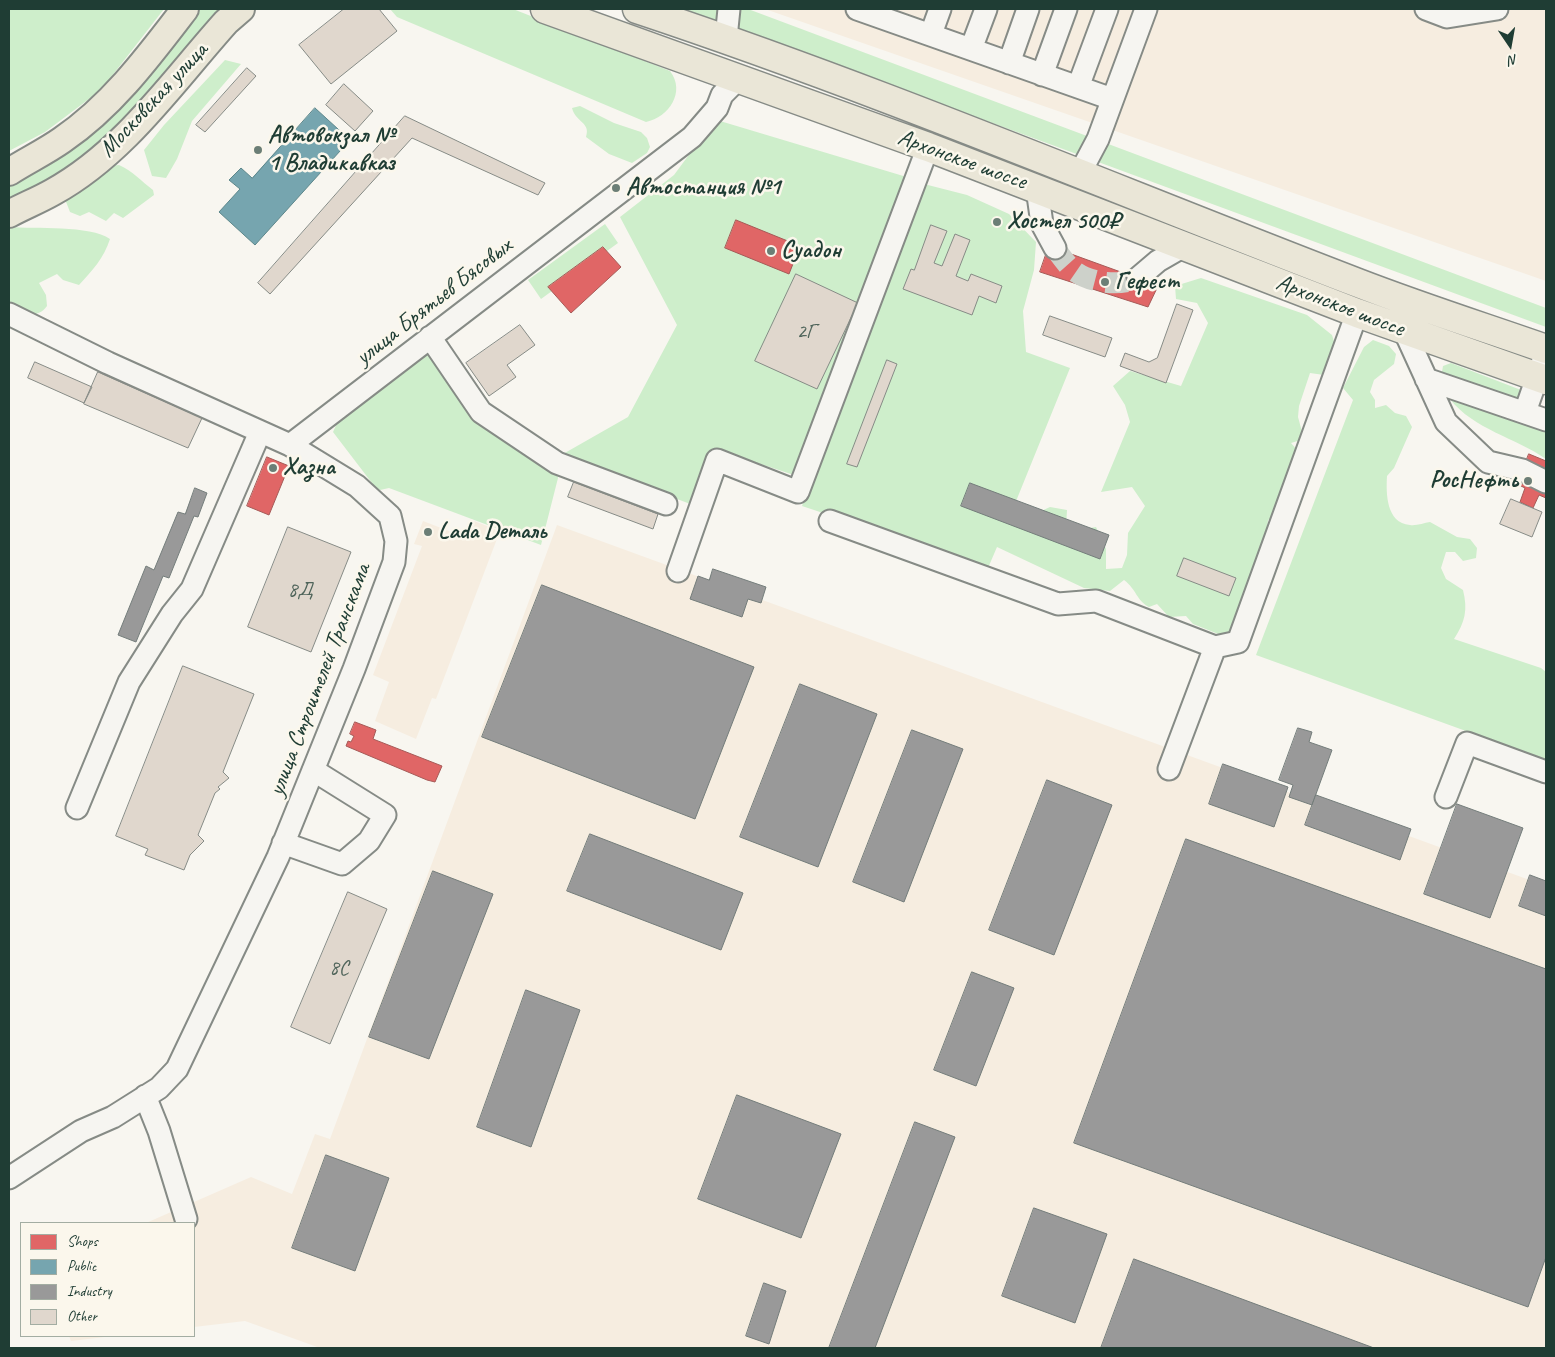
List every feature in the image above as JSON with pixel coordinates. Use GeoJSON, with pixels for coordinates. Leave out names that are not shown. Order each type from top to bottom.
{"type":"FeatureCollection","features":[{"type":"Feature","properties":{"kind":"highway","name":"Архонское шоссе"},"geometry":{"type":"LineString","coordinates":[[545,9],[928,147],[1404,330],[1544,365]]}},
{"type":"Feature","properties":{"kind":"highway","name":"Архонское шоссе"},"geometry":{"type":"LineString","coordinates":[[637,9],[726,38],[1080,173],[1359,284],[1544,365]]}},
{"type":"Feature","properties":{"kind":"main road","name":"Московская улица"},"geometry":{"type":"LineString","coordinates":[[9,172],[62,140],[99,110],[133,75],[185,9]]}},
{"type":"Feature","properties":{"kind":"main road","name":"Московская улица"},"geometry":{"type":"LineString","coordinates":[[9,214],[54,192],[101,158],[127,134],[226,22],[241,9]]}},
{"type":"Feature","properties":{"kind":"street"},"geometry":{"type":"LineString","coordinates":[[726,38],[729,9]]}},
{"type":"Feature","properties":{"kind":"street"},"geometry":{"type":"LineString","coordinates":[[861,9],[898,16],[931,34],[1112,99]]}},
{"type":"Feature","properties":{"kind":"street"},"geometry":{"type":"LineString","coordinates":[[931,34],[940,9]]}},
{"type":"Feature","properties":{"kind":"street"},"geometry":{"type":"LineString","coordinates":[[971,49],[986,9]]}},
{"type":"Feature","properties":{"kind":"street"},"geometry":{"type":"LineString","coordinates":[[1009,63],[1028,9]]}},
{"type":"Feature","properties":{"kind":"street"},"geometry":{"type":"LineString","coordinates":[[1042,75],[1066,9]]}},
{"type":"Feature","properties":{"kind":"street"},"geometry":{"type":"LineString","coordinates":[[1078,87],[1107,9]]}},
{"type":"Feature","properties":{"kind":"street"},"geometry":{"type":"LineString","coordinates":[[1080,173],[1098,139],[1146,9]]}},
{"type":"Feature","properties":{"kind":"street"},"geometry":{"type":"LineString","coordinates":[[1426,9],[1447,17],[1497,9]]}},
{"type":"Feature","properties":{"kind":"street","name":"улица Брятьев Бясовых"},"geometry":{"type":"LineString","coordinates":[[290,445],[692,137],[717,108],[722,96],[739,78]]}},
{"type":"Feature","properties":{"kind":"street"},"geometry":{"type":"LineString","coordinates":[[678,570],[716,460],[798,492],[928,147]]}},
{"type":"Feature","properties":{"kind":"street"},"geometry":{"type":"LineString","coordinates":[[1037,188],[1042,224],[1055,248]]}},
{"type":"Feature","properties":{"kind":"street"},"geometry":{"type":"LineString","coordinates":[[1138,278],[1158,261],[1184,246]]}},
{"type":"Feature","properties":{"kind":"street"},"geometry":{"type":"LineString","coordinates":[[830,521],[1058,604],[1096,602],[1215,647],[1238,642],[1357,313]]}},
{"type":"Feature","properties":{"kind":"street","name":"улица Строителей Транскама"},"geometry":{"type":"LineString","coordinates":[[9,314],[108,363],[290,445],[358,486],[390,516],[396,541],[394,562],[354,670],[283,843],[177,1069],[159,1088],[113,1117],[81,1131],[9,1178]]}},
{"type":"Feature","properties":{"kind":"street"},"geometry":{"type":"LineString","coordinates":[[1404,330],[1446,422],[1488,462],[1522,470],[1546,482]]}},
{"type":"Feature","properties":{"kind":"street"},"geometry":{"type":"LineString","coordinates":[[430,338],[482,412],[557,463],[666,504]]}},
{"type":"Feature","properties":{"kind":"street"},"geometry":{"type":"LineString","coordinates":[[1525,412],[1544,365]]}},
{"type":"Feature","properties":{"kind":"street"},"geometry":{"type":"LineString","coordinates":[[1426,379],[1546,420]]}},
{"type":"Feature","properties":{"kind":"street"},"geometry":{"type":"LineString","coordinates":[[77,808],[129,682],[172,614],[192,589],[260,432]]}},
{"type":"Feature","properties":{"kind":"street"},"geometry":{"type":"LineString","coordinates":[[1169,769],[1215,647]]}},
{"type":"Feature","properties":{"kind":"street"},"geometry":{"type":"LineString","coordinates":[[1446,798],[1467,743],[1546,772]]}},
{"type":"Feature","properties":{"kind":"street"},"geometry":{"type":"LineString","coordinates":[[283,843],[342,864],[369,841],[385,814],[313,770]]}},
{"type":"Feature","properties":{"kind":"street"},"geometry":{"type":"LineString","coordinates":[[146,1096],[159,1131],[186,1219]]}},
{"type":"Feature","properties":{"kind":"shaded area"},"geometry":{"type":"Polygon","coordinates":[[[765,9],[1546,9],[1546,281],[765,9]]]}},
{"type":"Feature","properties":{"kind":"shaded area"},"geometry":{"type":"Polygon","coordinates":[[[423,521],[467,538],[474,521],[500,531],[436,699],[432,698],[416,739],[375,721],[389,682],[373,675],[422,546],[414,544],[423,521]]]}},
{"type":"Feature","properties":{"kind":"shaded area"},"geometry":{"type":"Polygon","coordinates":[[[557,525],[1546,886],[1546,1348],[320,1348],[245,1321],[195,1327],[195,1222],[148,1222],[251,1177],[292,1194],[315,1134],[330,1139],[557,525]]]}},
{"type":"Feature","properties":{"kind":"shaded area"},"geometry":{"type":"Polygon","coordinates":[[[69,1337],[105,1337],[71,1341],[69,1337]]]}},
{"type":"Feature","properties":{"kind":"green space"},"geometry":{"type":"Polygon","coordinates":[[[9,9],[164,9],[101,90],[45,132],[9,151],[9,9]]]}},
{"type":"Feature","properties":{"kind":"green space"},"geometry":{"type":"Polygon","coordinates":[[[195,9],[230,9],[116,136],[39,191],[9,204],[9,180],[195,9]]]}},
{"type":"Feature","properties":{"kind":"green space"},"geometry":{"type":"Polygon","coordinates":[[[390,9],[513,9],[670,71],[675,79],[676,95],[673,102],[662,115],[646,122],[397,17],[390,9]]]}},
{"type":"Feature","properties":{"kind":"green space"},"geometry":{"type":"Polygon","coordinates":[[[683,9],[748,9],[1546,308],[1546,327],[683,9]]]}},
{"type":"Feature","properties":{"kind":"green space"},"geometry":{"type":"Polygon","coordinates":[[[225,60],[241,64],[192,121],[177,159],[166,178],[152,176],[144,150],[164,125],[225,60]]]}},
{"type":"Feature","properties":{"kind":"green space"},"geometry":{"type":"Polygon","coordinates":[[[580,106],[614,123],[641,132],[647,138],[650,147],[647,153],[632,163],[609,154],[586,137],[585,125],[572,108],[580,106]]]}},
{"type":"Feature","properties":{"kind":"green space"},"geometry":{"type":"Polygon","coordinates":[[[720,121],[910,178],[797,476],[724,452],[693,505],[573,460],[563,454],[628,417],[677,325],[620,217],[674,175],[694,148],[720,121]]]}},
{"type":"Feature","properties":{"kind":"green space"},"geometry":{"type":"Polygon","coordinates":[[[119,165],[133,173],[153,190],[154,195],[123,218],[114,213],[106,221],[89,212],[80,216],[70,212],[63,194],[109,166],[119,165]]]}},
{"type":"Feature","properties":{"kind":"green space"},"geometry":{"type":"Polygon","coordinates":[[[924,184],[967,195],[1009,214],[1036,242],[1034,270],[1023,311],[1026,352],[1070,368],[1010,516],[1028,517],[1050,507],[1067,510],[1066,528],[1071,531],[1096,527],[1106,549],[1106,569],[1122,568],[1127,555],[1128,533],[1145,506],[1132,487],[1101,492],[1130,422],[1125,405],[1113,386],[1130,371],[1181,386],[1208,323],[1197,303],[1176,299],[1175,286],[1201,278],[1307,315],[1332,335],[1337,351],[1331,376],[1310,373],[1299,406],[1298,417],[1304,439],[1291,443],[1299,452],[1281,513],[1268,520],[1265,554],[1231,639],[1193,624],[1186,616],[1169,617],[1157,604],[1149,607],[1141,601],[1132,587],[1124,580],[1110,591],[1084,588],[997,547],[988,568],[802,506],[924,184]]]}},
{"type":"Feature","properties":{"kind":"green space"},"geometry":{"type":"Polygon","coordinates":[[[605,224],[618,243],[541,299],[528,280],[605,224]]]}},
{"type":"Feature","properties":{"kind":"green space"},"geometry":{"type":"Polygon","coordinates":[[[9,227],[62,228],[89,232],[110,239],[101,258],[79,285],[63,280],[57,274],[39,283],[46,295],[47,306],[39,313],[25,314],[9,312],[9,227]]]}},
{"type":"Feature","properties":{"kind":"green space"},"geometry":{"type":"Polygon","coordinates":[[[1373,340],[1389,346],[1396,354],[1394,364],[1374,380],[1370,392],[1375,400],[1375,408],[1386,405],[1395,413],[1406,416],[1412,427],[1394,468],[1387,476],[1389,506],[1396,519],[1402,523],[1417,525],[1430,522],[1457,537],[1470,539],[1477,548],[1476,558],[1463,561],[1455,552],[1446,552],[1441,568],[1446,579],[1463,590],[1465,616],[1454,639],[1541,668],[1546,672],[1546,760],[1256,655],[1353,400],[1343,388],[1364,347],[1373,340]]]}},
{"type":"Feature","properties":{"kind":"green space"},"geometry":{"type":"Polygon","coordinates":[[[430,351],[557,473],[558,478],[541,545],[389,488],[380,490],[375,487],[333,432],[338,421],[430,351]]]}},
{"type":"Feature","properties":{"kind":"green space"},"geometry":{"type":"Polygon","coordinates":[[[1451,363],[1521,390],[1526,394],[1524,402],[1448,377],[1442,372],[1443,366],[1451,363]]]}},
{"type":"Feature","properties":{"kind":"green space"},"geometry":{"type":"Polygon","coordinates":[[[1451,396],[1546,430],[1546,459],[1470,418],[1450,399],[1451,396]]]}},
{"type":"Feature","properties":{"kind":"building: Shops"},"geometry":{"type":"Polygon","coordinates":[[[736,220],[800,246],[789,274],[725,248],[736,220]]]}},
{"type":"Feature","properties":{"kind":"building: Shops"},"geometry":{"type":"Polygon","coordinates":[[[1049,246],[1158,286],[1148,307],[1040,272],[1049,246]]]}},
{"type":"Feature","properties":{"kind":"building: Shops"},"geometry":{"type":"Polygon","coordinates":[[[603,247],[621,267],[571,313],[548,287],[603,247]]]}},
{"type":"Feature","properties":{"kind":"building: Shops"},"geometry":{"type":"Polygon","coordinates":[[[1529,454],[1546,461],[1546,498],[1539,495],[1533,508],[1520,502],[1525,488],[1517,484],[1529,454]]]}},
{"type":"Feature","properties":{"kind":"building: Shops"},"geometry":{"type":"Polygon","coordinates":[[[267,457],[289,466],[269,515],[247,506],[267,457]]]}},
{"type":"Feature","properties":{"kind":"building: Shops"},"geometry":{"type":"Polygon","coordinates":[[[355,722],[376,730],[373,739],[442,766],[435,782],[346,746],[348,741],[351,742],[354,736],[350,734],[355,722]]]}},
{"type":"Feature","properties":{"kind":"building: Public"},"geometry":{"type":"Polygon","coordinates":[[[315,108],[350,140],[255,245],[219,212],[240,189],[229,180],[241,168],[252,178],[315,108]]]}},
{"type":"Feature","properties":{"kind":"building: Industry"},"geometry":{"type":"Polygon","coordinates":[[[970,483],[1109,535],[1100,559],[961,506],[970,483]]]}},
{"type":"Feature","properties":{"kind":"building: Industry"},"geometry":{"type":"Polygon","coordinates":[[[195,488],[207,493],[198,517],[194,516],[169,578],[163,576],[136,642],[118,635],[146,566],[154,570],[178,512],[185,514],[195,488]]]}},
{"type":"Feature","properties":{"kind":"building: Industry"},"geometry":{"type":"Polygon","coordinates":[[[713,569],[766,587],[761,603],[748,599],[742,617],[690,599],[698,576],[709,580],[713,569]]]}},
{"type":"Feature","properties":{"kind":"building: Industry"},"geometry":{"type":"Polygon","coordinates":[[[542,585],[754,667],[695,819],[482,737],[542,585]]]}},
{"type":"Feature","properties":{"kind":"building: Industry"},"geometry":{"type":"Polygon","coordinates":[[[800,684],[877,714],[818,867],[740,837],[800,684]]]}},
{"type":"Feature","properties":{"kind":"building: Industry"},"geometry":{"type":"Polygon","coordinates":[[[1298,728],[1312,732],[1309,742],[1332,750],[1312,805],[1289,797],[1293,785],[1279,780],[1298,728]]]}},
{"type":"Feature","properties":{"kind":"building: Industry"},"geometry":{"type":"Polygon","coordinates":[[[912,730],[963,749],[904,902],[853,882],[912,730]]]}},
{"type":"Feature","properties":{"kind":"building: Industry"},"geometry":{"type":"Polygon","coordinates":[[[1223,764],[1288,787],[1274,827],[1209,804],[1223,764]]]}},
{"type":"Feature","properties":{"kind":"building: Industry"},"geometry":{"type":"Polygon","coordinates":[[[1047,780],[1112,805],[1054,955],[989,930],[1047,780]]]}},
{"type":"Feature","properties":{"kind":"building: Industry"},"geometry":{"type":"Polygon","coordinates":[[[1316,795],[1411,829],[1400,860],[1305,825],[1316,795]]]}},
{"type":"Feature","properties":{"kind":"building: Industry"},"geometry":{"type":"Polygon","coordinates":[[[1457,804],[1523,828],[1490,918],[1424,894],[1457,804]]]}},
{"type":"Feature","properties":{"kind":"building: Industry"},"geometry":{"type":"Polygon","coordinates":[[[590,834],[743,893],[721,950],[567,891],[590,834]]]}},
{"type":"Feature","properties":{"kind":"building: Industry"},"geometry":{"type":"Polygon","coordinates":[[[1186,839],[1546,969],[1546,1257],[1528,1307],[1074,1143],[1186,839]]]}},
{"type":"Feature","properties":{"kind":"building: Industry"},"geometry":{"type":"Polygon","coordinates":[[[433,871],[493,894],[429,1059],[369,1037],[433,871]]]}},
{"type":"Feature","properties":{"kind":"building: Industry"},"geometry":{"type":"Polygon","coordinates":[[[1530,875],[1546,881],[1546,916],[1519,906],[1530,875]]]}},
{"type":"Feature","properties":{"kind":"building: Industry"},"geometry":{"type":"Polygon","coordinates":[[[972,972],[1014,988],[976,1086],[934,1070],[972,972]]]}},
{"type":"Feature","properties":{"kind":"building: Industry"},"geometry":{"type":"Polygon","coordinates":[[[526,990],[580,1010],[531,1147],[477,1127],[526,990]]]}},
{"type":"Feature","properties":{"kind":"building: Industry"},"geometry":{"type":"Polygon","coordinates":[[[737,1095],[841,1134],[801,1238],[698,1199],[737,1095]]]}},
{"type":"Feature","properties":{"kind":"building: Industry"},"geometry":{"type":"Polygon","coordinates":[[[915,1122],[955,1137],[875,1348],[829,1348],[915,1122]]]}},
{"type":"Feature","properties":{"kind":"building: Industry"},"geometry":{"type":"Polygon","coordinates":[[[326,1155],[389,1178],[355,1271],[292,1248],[326,1155]]]}},
{"type":"Feature","properties":{"kind":"building: Industry"},"geometry":{"type":"Polygon","coordinates":[[[1034,1208],[1107,1234],[1075,1323],[1002,1296],[1034,1208]]]}},
{"type":"Feature","properties":{"kind":"building: Industry"},"geometry":{"type":"Polygon","coordinates":[[[1134,1259],[1374,1348],[1101,1348],[1134,1259]]]}},
{"type":"Feature","properties":{"kind":"building: Industry"},"geometry":{"type":"Polygon","coordinates":[[[764,1283],[786,1291],[769,1344],[746,1336],[764,1283]]]}},
{"type":"Feature","properties":{"kind":"building: Other"},"geometry":{"type":"Polygon","coordinates":[[[344,9],[379,9],[397,31],[331,84],[299,45],[344,9]]]}},
{"type":"Feature","properties":{"kind":"building: Other"},"geometry":{"type":"Polygon","coordinates":[[[247,68],[256,76],[205,132],[196,125],[247,68]]]}},
{"type":"Feature","properties":{"kind":"building: Other"},"geometry":{"type":"Polygon","coordinates":[[[344,84],[373,111],[355,131],[326,105],[344,84]]]}},
{"type":"Feature","properties":{"kind":"building: Other"},"geometry":{"type":"Polygon","coordinates":[[[405,116],[545,183],[538,195],[412,138],[270,294],[258,283],[405,116]]]}},
{"type":"Feature","properties":{"kind":"building: Other"},"geometry":{"type":"Polygon","coordinates":[[[931,225],[947,231],[934,263],[942,266],[955,234],[970,240],[956,276],[968,281],[971,274],[1002,286],[996,303],[979,296],[972,315],[903,289],[911,269],[914,270],[931,225]]]}},
{"type":"Feature","properties":{"kind":"building: Other"},"geometry":{"type":"Polygon","coordinates":[[[796,274],[858,303],[817,389],[755,361],[796,274]]]}},
{"type":"Feature","properties":{"kind":"building: Other"},"geometry":{"type":"Polygon","coordinates":[[[1177,304],[1193,310],[1166,383],[1120,366],[1125,353],[1149,362],[1157,358],[1177,304]]]}},
{"type":"Feature","properties":{"kind":"building: Other"},"geometry":{"type":"Polygon","coordinates":[[[1050,316],[1112,338],[1105,357],[1043,335],[1050,316]]]}},
{"type":"Feature","properties":{"kind":"building: Other"},"geometry":{"type":"Polygon","coordinates":[[[520,325],[535,345],[507,365],[516,377],[489,396],[466,363],[520,325]]]}},
{"type":"Feature","properties":{"kind":"building: Other"},"geometry":{"type":"Polygon","coordinates":[[[887,360],[897,364],[857,467],[847,464],[887,360]]]}},
{"type":"Feature","properties":{"kind":"building: Other"},"geometry":{"type":"Polygon","coordinates":[[[35,362],[92,387],[84,403],[28,378],[35,362]]]}},
{"type":"Feature","properties":{"kind":"building: Other"},"geometry":{"type":"Polygon","coordinates":[[[98,372],[202,418],[188,448],[84,404],[98,372]]]}},
{"type":"Feature","properties":{"kind":"building: Other"},"geometry":{"type":"Polygon","coordinates":[[[574,482],[658,514],[653,529],[568,497],[574,482]]]}},
{"type":"Feature","properties":{"kind":"building: Other"},"geometry":{"type":"Polygon","coordinates":[[[1511,499],[1542,512],[1532,537],[1500,524],[1511,499]]]}},
{"type":"Feature","properties":{"kind":"building: Other"},"geometry":{"type":"Polygon","coordinates":[[[288,527],[351,552],[311,652],[248,627],[288,527]]]}},
{"type":"Feature","properties":{"kind":"building: Other"},"geometry":{"type":"Polygon","coordinates":[[[1184,558],[1236,578],[1229,596],[1177,576],[1184,558]]]}},
{"type":"Feature","properties":{"kind":"building: Other"},"geometry":{"type":"Polygon","coordinates":[[[183,666],[254,694],[223,772],[229,778],[218,787],[220,789],[215,793],[198,835],[204,841],[190,855],[184,870],[145,855],[148,849],[116,836],[183,666]]]}},
{"type":"Feature","properties":{"kind":"building: Other"},"geometry":{"type":"Polygon","coordinates":[[[348,892],[387,909],[330,1044],[291,1027],[348,892]]]}},
{"type":"Feature","properties":{"kind":"tunnel"},"geometry":{"type":"LineString","coordinates":[[1055,248],[1070,268],[1087,278],[1114,283],[1131,281],[1138,278]]}},
{"type":"Feature","properties":{"kind":"place","name":"Автовокзал № 1 Владикавказ"},"geometry":{"type":"Point","coordinates":[258,150]}},
{"type":"Feature","properties":{"kind":"place","name":"Автостанция №1"},"geometry":{"type":"Point","coordinates":[616,188]}},
{"type":"Feature","properties":{"kind":"place","name":"Хостел 500₽"},"geometry":{"type":"Point","coordinates":[997,222]}},
{"type":"Feature","properties":{"kind":"place","name":"Суадон"},"geometry":{"type":"Point","coordinates":[771,251]}},
{"type":"Feature","properties":{"kind":"place","name":"Гефест"},"geometry":{"type":"Point","coordinates":[1105,282]}},
{"type":"Feature","properties":{"kind":"place","name":"Хазна"},"geometry":{"type":"Point","coordinates":[273,468]}},
{"type":"Feature","properties":{"kind":"place","name":"РосНефть"},"geometry":{"type":"Point","coordinates":[1528,481]}},
{"type":"Feature","properties":{"kind":"place","name":"Lada Dеталь"},"geometry":{"type":"Point","coordinates":[428,532]}}]}
